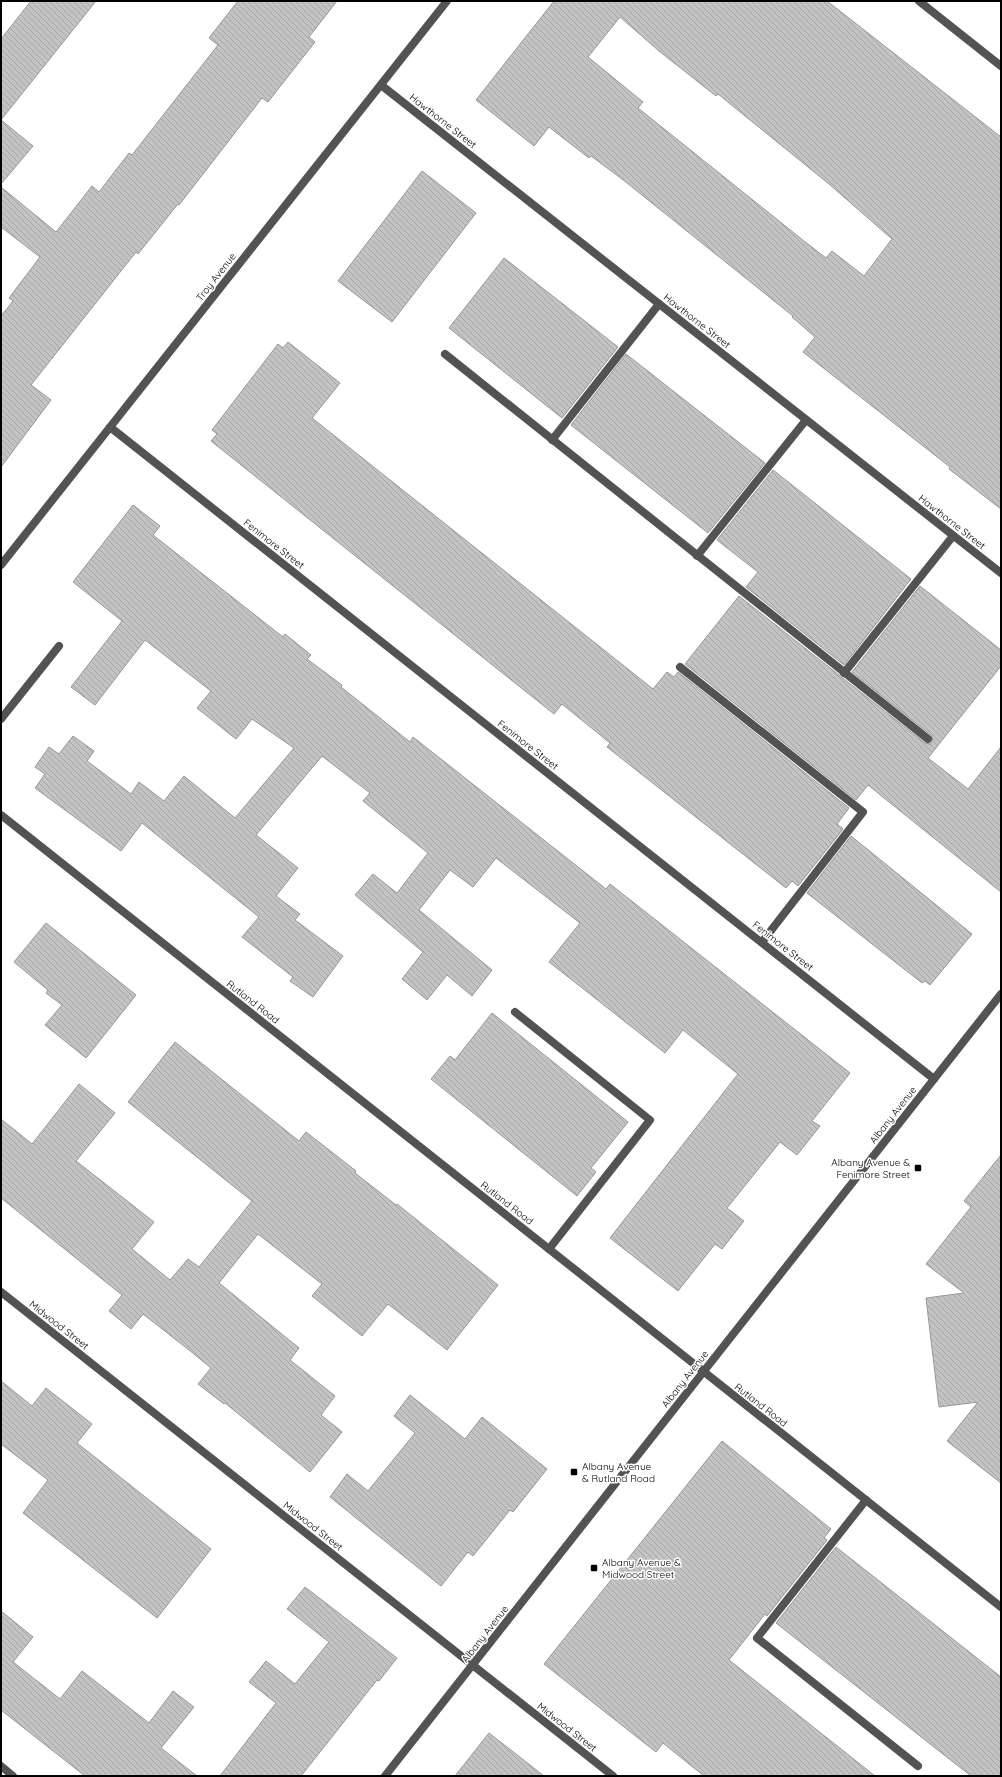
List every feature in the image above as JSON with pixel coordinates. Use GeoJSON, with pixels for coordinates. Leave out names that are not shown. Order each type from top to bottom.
{"type":"FeatureCollection","features":[{"type":"Feature","properties":{"kind":"street","name":"Troy Avenue"},"geometry":{"type":"LineString","coordinates":[[1,565],[447,1]]}},
{"type":"Feature","properties":{"kind":"street"},"geometry":{"type":"LineString","coordinates":[[919,1],[1001,66]]}},
{"type":"Feature","properties":{"kind":"street","name":"Hawthorne Street"},"geometry":{"type":"LineString","coordinates":[[381,85],[1001,574]]}},
{"type":"Feature","properties":{"kind":"street"},"geometry":{"type":"LineString","coordinates":[[552,440],[659,304]]}},
{"type":"Feature","properties":{"kind":"street"},"geometry":{"type":"LineString","coordinates":[[445,354],[928,740]]}},
{"type":"Feature","properties":{"kind":"street"},"geometry":{"type":"LineString","coordinates":[[697,556],[806,420]]}},
{"type":"Feature","properties":{"kind":"street","name":"Fenimore Street"},"geometry":{"type":"LineString","coordinates":[[110,426],[934,1079]]}},
{"type":"Feature","properties":{"kind":"street"},"geometry":{"type":"LineString","coordinates":[[844,673],[953,536]]}},
{"type":"Feature","properties":{"kind":"street"},"geometry":{"type":"LineString","coordinates":[[1,719],[59,646]]}},
{"type":"Feature","properties":{"kind":"street"},"geometry":{"type":"LineString","coordinates":[[680,667],[863,812],[762,942]]}},
{"type":"Feature","properties":{"kind":"street","name":"Rutland Road"},"geometry":{"type":"LineString","coordinates":[[1,815],[1001,1608]]}},
{"type":"Feature","properties":{"kind":"street","name":"Albany Avenue"},"geometry":{"type":"LineString","coordinates":[[385,1776],[1001,994]]}},
{"type":"Feature","properties":{"kind":"street"},"geometry":{"type":"LineString","coordinates":[[515,1012],[650,1120],[550,1249]]}},
{"type":"Feature","properties":{"kind":"street","name":"Midwood Street"},"geometry":{"type":"LineString","coordinates":[[1,1292],[613,1776]]}},
{"type":"Feature","properties":{"kind":"street"},"geometry":{"type":"LineString","coordinates":[[866,1500],[757,1638],[918,1766]]}},
{"type":"Feature","properties":{"kind":"street"},"geometry":{"type":"LineString","coordinates":[[1,1766],[14,1776]]}},
{"type":"Feature","properties":{"kind":"building"},"geometry":{"type":"Polygon","coordinates":[[[31,1],[96,1],[1,120],[1,39],[31,1]]]}},
{"type":"Feature","properties":{"kind":"building"},"geometry":{"type":"Polygon","coordinates":[[[238,1],[337,1],[309,37],[315,42],[268,102],[262,98],[179,205],[178,204],[138,254],[136,252],[31,385],[51,400],[1,467],[1,316],[13,301],[9,298],[40,257],[1,227],[1,187],[56,232],[92,186],[99,192],[129,153],[132,155],[218,45],[209,38],[238,1]]]}},
{"type":"Feature","properties":{"kind":"building"},"geometry":{"type":"Polygon","coordinates":[[[554,1],[827,1],[1001,137],[1001,509],[949,469],[950,467],[803,352],[815,337],[792,317],[793,316],[622,179],[591,156],[589,158],[549,127],[534,146],[476,100],[554,1]],[[620,17],[588,57],[643,102],[638,108],[804,241],[826,258],[832,251],[864,276],[892,239],[829,184],[718,94],[716,96],[659,51],[620,17]]]}},
{"type":"Feature","properties":{"kind":"building"},"geometry":{"type":"Polygon","coordinates":[[[1,120],[33,146],[1,184],[1,120]]]}},
{"type":"Feature","properties":{"kind":"building"},"geometry":{"type":"Polygon","coordinates":[[[422,171],[476,213],[392,322],[338,281],[422,171]]]}},
{"type":"Feature","properties":{"kind":"building"},"geometry":{"type":"Polygon","coordinates":[[[504,258],[618,347],[562,418],[449,328],[504,258]]]}},
{"type":"Feature","properties":{"kind":"building"},"geometry":{"type":"Polygon","coordinates":[[[288,342],[340,383],[312,418],[653,689],[667,672],[674,677],[678,672],[849,808],[837,824],[843,829],[798,886],[792,881],[786,888],[607,747],[610,743],[562,704],[554,714],[211,441],[217,434],[212,430],[278,344],[283,348],[288,342]]]}},
{"type":"Feature","properties":{"kind":"building"},"geometry":{"type":"Polygon","coordinates":[[[626,354],[765,463],[708,533],[571,425],[626,354]]]}},
{"type":"Feature","properties":{"kind":"building"},"geometry":{"type":"Polygon","coordinates":[[[773,470],[911,579],[844,665],[746,587],[758,572],[717,540],[773,470]]]}},
{"type":"Feature","properties":{"kind":"building"},"geometry":{"type":"Polygon","coordinates":[[[133,505],[160,526],[153,535],[283,637],[285,634],[311,655],[307,659],[342,685],[341,687],[410,742],[413,737],[606,889],[610,884],[850,1073],[812,1121],[820,1126],[797,1155],[780,1142],[727,1208],[744,1221],[722,1249],[715,1244],[678,1291],[610,1238],[738,1074],[683,1030],[665,1053],[549,962],[580,923],[496,858],[473,887],[450,870],[419,910],[492,970],[472,996],[447,975],[427,1000],[402,979],[423,952],[355,895],[373,874],[397,893],[428,853],[363,801],[370,793],[322,756],[256,835],[298,868],[276,896],[300,914],[295,920],[343,956],[313,997],[290,981],[293,977],[242,937],[259,917],[142,823],[121,851],[35,788],[45,774],[35,767],[49,747],[59,754],[73,736],[94,751],[87,761],[131,794],[139,782],[164,801],[184,776],[235,818],[294,748],[252,719],[236,739],[197,708],[211,691],[145,640],[95,705],[71,687],[122,621],[73,582],[133,505]]]}},
{"type":"Feature","properties":{"kind":"building"},"geometry":{"type":"Polygon","coordinates":[[[920,586],[1001,650],[1001,666],[928,758],[968,789],[1001,747],[1001,892],[868,785],[856,800],[685,664],[739,596],[925,743],[930,744],[933,740],[931,735],[852,672],[920,586]]]}},
{"type":"Feature","properties":{"kind":"building"},"geometry":{"type":"Polygon","coordinates":[[[851,836],[972,934],[930,985],[925,981],[922,983],[807,893],[851,836]]]}},
{"type":"Feature","properties":{"kind":"building"},"geometry":{"type":"Polygon","coordinates":[[[46,923],[136,995],[86,1058],[45,1025],[62,1005],[46,993],[48,990],[14,962],[46,923]]]}},
{"type":"Feature","properties":{"kind":"building"},"geometry":{"type":"Polygon","coordinates":[[[492,1013],[628,1122],[591,1168],[596,1172],[577,1196],[431,1079],[450,1056],[455,1060],[492,1013]]]}},
{"type":"Feature","properties":{"kind":"building"},"geometry":{"type":"Polygon","coordinates":[[[175,1042],[299,1141],[306,1132],[356,1171],[355,1173],[396,1205],[397,1204],[498,1285],[447,1350],[388,1304],[362,1336],[312,1296],[322,1284],[258,1234],[219,1283],[299,1348],[290,1360],[335,1396],[321,1415],[342,1432],[310,1472],[225,1403],[224,1404],[198,1384],[211,1368],[189,1350],[143,1314],[131,1329],[109,1311],[122,1295],[1,1198],[1,1119],[32,1144],[79,1084],[115,1113],[76,1161],[154,1222],[132,1249],[170,1280],[188,1259],[199,1267],[252,1201],[128,1102],[175,1042]]]}},
{"type":"Feature","properties":{"kind":"building"},"geometry":{"type":"Polygon","coordinates":[[[1001,1155],[1001,1483],[947,1441],[978,1402],[939,1407],[926,1298],[964,1293],[926,1264],[971,1207],[964,1201],[1001,1155]]]}},
{"type":"Feature","properties":{"kind":"building"},"geometry":{"type":"Polygon","coordinates":[[[1,1381],[32,1406],[46,1388],[92,1424],[77,1443],[211,1549],[157,1618],[23,1513],[48,1480],[1,1444],[1,1381]]]}},
{"type":"Feature","properties":{"kind":"building"},"geometry":{"type":"Polygon","coordinates":[[[410,1395],[465,1439],[482,1417],[547,1469],[513,1512],[510,1510],[473,1556],[468,1552],[441,1586],[330,1497],[347,1474],[368,1491],[415,1433],[394,1416],[410,1395]]]}},
{"type":"Feature","properties":{"kind":"building"},"geometry":{"type":"Polygon","coordinates":[[[722,1441],[831,1529],[824,1538],[827,1540],[767,1616],[765,1614],[729,1660],[875,1776],[704,1776],[663,1743],[656,1752],[544,1664],[722,1441]]]}},
{"type":"Feature","properties":{"kind":"building"},"geometry":{"type":"Polygon","coordinates":[[[836,1547],[1001,1677],[1001,1776],[971,1776],[776,1623],[836,1547]]]}},
{"type":"Feature","properties":{"kind":"building"},"geometry":{"type":"Polygon","coordinates":[[[305,1587],[397,1658],[379,1681],[377,1680],[301,1776],[220,1776],[276,1703],[249,1682],[266,1661],[295,1684],[329,1642],[287,1609],[305,1587]]]}},
{"type":"Feature","properties":{"kind":"building"},"geometry":{"type":"Polygon","coordinates":[[[1,1611],[33,1637],[13,1662],[60,1699],[82,1671],[149,1723],[173,1691],[194,1707],[161,1748],[197,1776],[85,1776],[1,1710],[1,1611]]]}},
{"type":"Feature","properties":{"kind":"building"},"geometry":{"type":"Polygon","coordinates":[[[489,1733],[544,1776],[455,1776],[489,1733]]]}},
{"type":"Feature","properties":{"kind":"place","name":"Albany Avenue & Fenimore Street"},"geometry":{"type":"Point","coordinates":[918,1168]}},
{"type":"Feature","properties":{"kind":"place","name":"Albany Avenue & Rutland Road"},"geometry":{"type":"Point","coordinates":[574,1472]}},
{"type":"Feature","properties":{"kind":"place","name":"Albany Avenue & Midwood Street"},"geometry":{"type":"Point","coordinates":[594,1568]}}]}
